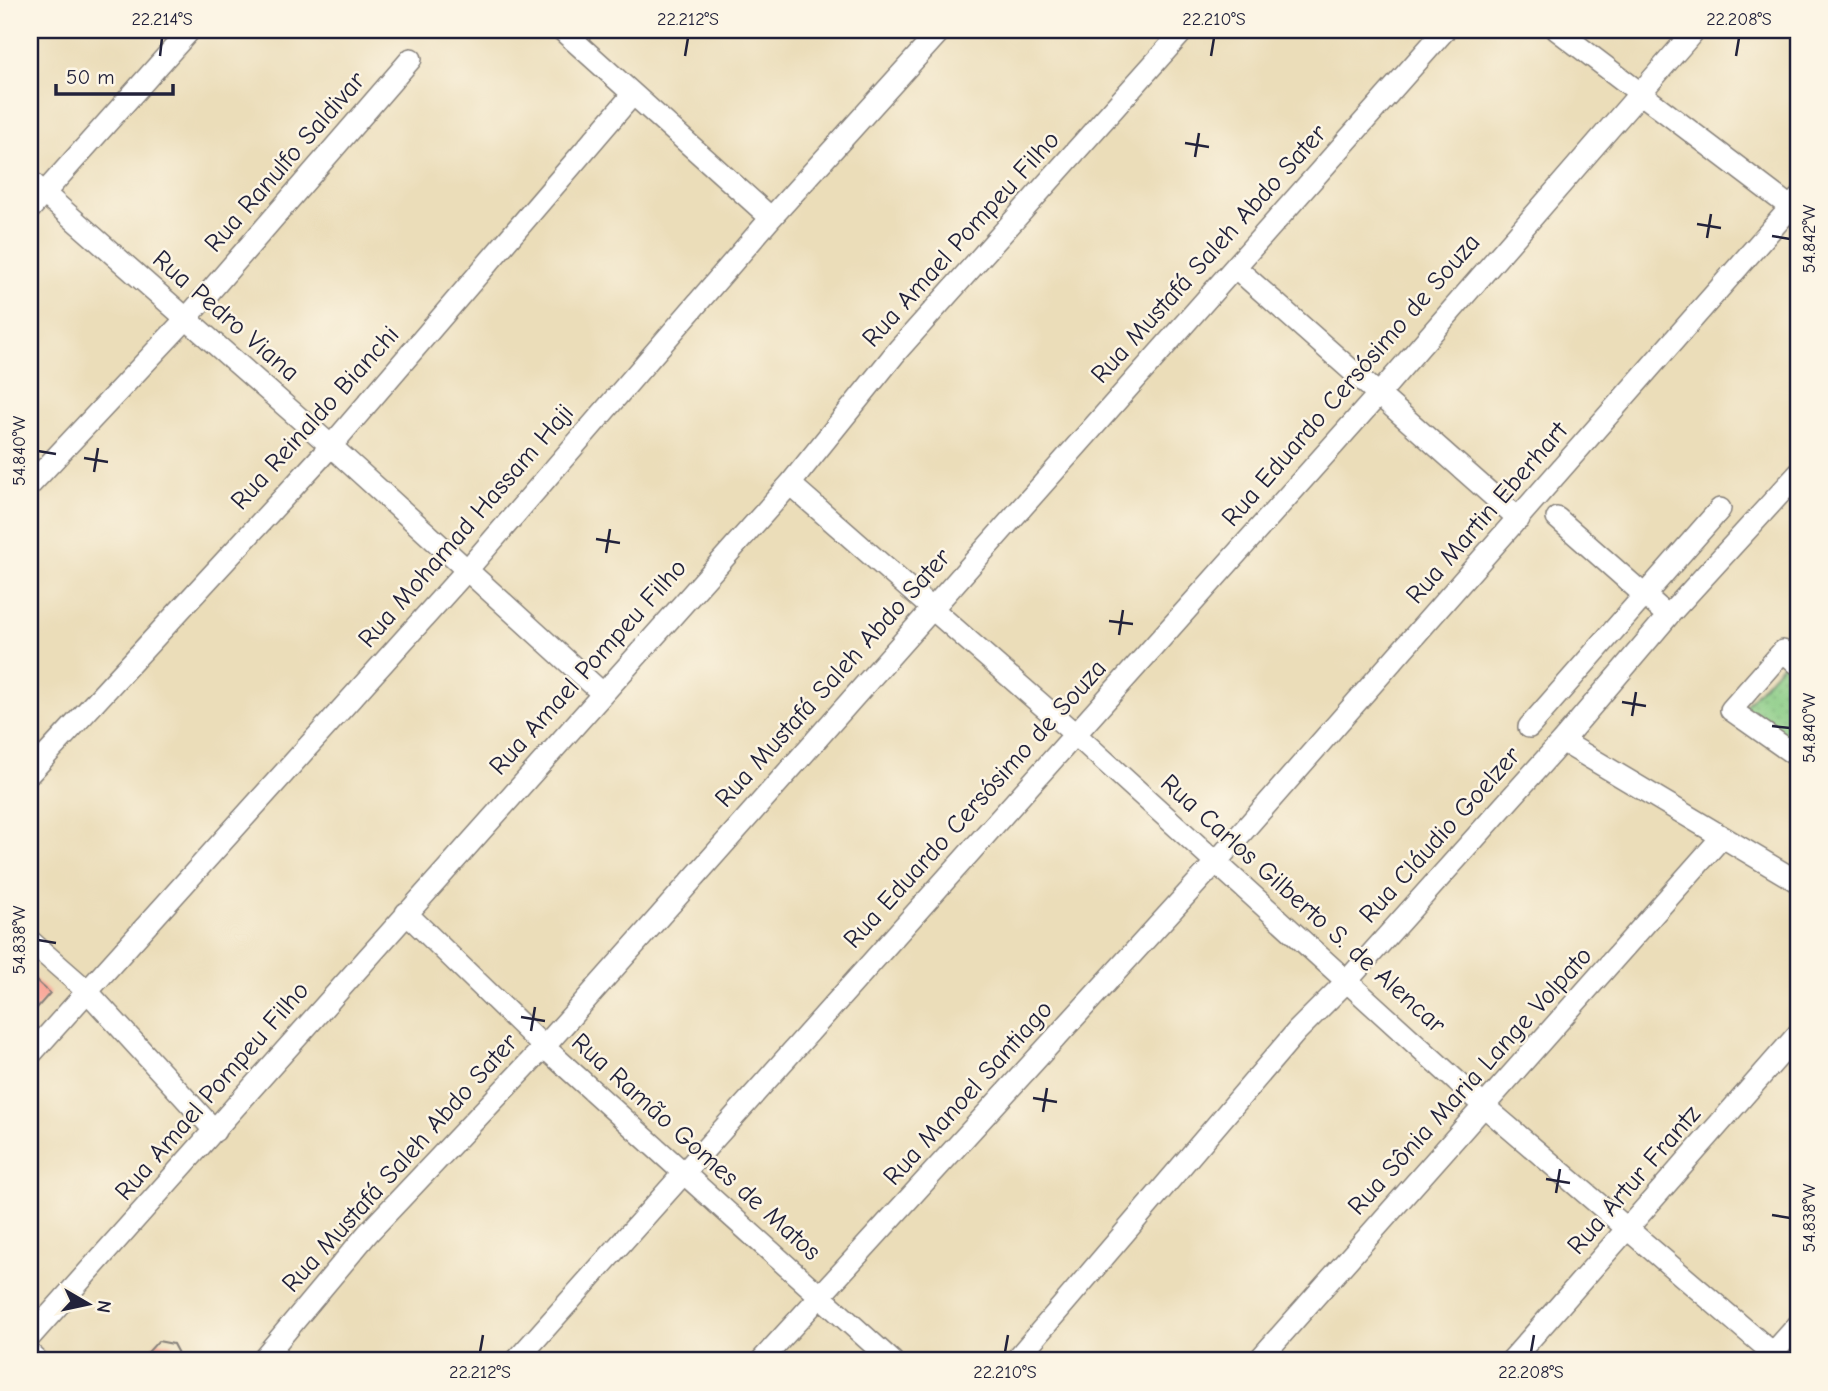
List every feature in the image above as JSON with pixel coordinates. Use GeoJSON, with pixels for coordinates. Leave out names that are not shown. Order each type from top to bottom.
{"type":"FeatureCollection","features":[{"type":"Feature","properties":{"kind":"street"},"geometry":{"type":"LineString","coordinates":[[34,195],[190,30]]}},
{"type":"Feature","properties":{"kind":"street"},"geometry":{"type":"LineString","coordinates":[[562,30],[771,218]]}},
{"type":"Feature","properties":{"kind":"street","name":"Rua Mohamad Hassam Haji"},"geometry":{"type":"LineString","coordinates":[[30,1055],[467,570],[771,218],[942,30]]}},
{"type":"Feature","properties":{"kind":"street","name":"Rua Amael Pompeu Filho"},"geometry":{"type":"LineString","coordinates":[[30,1337],[790,484],[898,351],[1184,30]]}},
{"type":"Feature","properties":{"kind":"street","name":"Rua Mustafá Saleh Abdo Sater"},"geometry":{"type":"LineString","coordinates":[[261,1361],[368,1233],[544,1047],[1445,30]]}},
{"type":"Feature","properties":{"kind":"street"},"geometry":{"type":"LineString","coordinates":[[1556,30],[1796,206]]}},
{"type":"Feature","properties":{"kind":"street","name":"Rua Eduardo Cersósimo de Souza"},"geometry":{"type":"LineString","coordinates":[[516,1361],[1379,394],[1695,30]]}},
{"type":"Feature","properties":{"kind":"street","name":"Rua Ranulfo Saldivar"},"geometry":{"type":"LineString","coordinates":[[30,485],[187,318],[411,59]]}},
{"type":"Feature","properties":{"kind":"street","name":"Rua Reinaldo Bianchi"},"geometry":{"type":"LineString","coordinates":[[30,773],[331,446],[634,94]]}},
{"type":"Feature","properties":{"kind":"street","name":"Rua Pedro Viana"},"geometry":{"type":"LineString","coordinates":[[34,195],[187,318],[602,692]]}},
{"type":"Feature","properties":{"kind":"street","name":"Rua Martin Eberhart"},"geometry":{"type":"LineString","coordinates":[[1216,862],[1796,206]]}},
{"type":"Feature","properties":{"kind":"street"},"geometry":{"type":"LineString","coordinates":[[1236,268],[1519,519]]}},
{"type":"Feature","properties":{"kind":"street","name":"Rua Cláudio Goelzer"},"geometry":{"type":"LineString","coordinates":[[1015,1361],[1297,1031],[1346,982],[1562,741],[1668,616],[1798,474]]}},
{"type":"Feature","properties":{"kind":"street","name":"Rua Carlos Gilberto S. de Alencar"},"geometry":{"type":"LineString","coordinates":[[790,484],[1076,735],[1485,1107],[1774,1359]]}},
{"type":"Feature","properties":{"kind":"street"},"geometry":{"type":"LineString","coordinates":[[1529,727],[1720,509]]}},
{"type":"Feature","properties":{"kind":"street"},"geometry":{"type":"LineString","coordinates":[[1557,518],[1668,616]]}},
{"type":"Feature","properties":{"kind":"street"},"geometry":{"type":"LineString","coordinates":[[1798,664],[1783,651],[1731,710],[1798,757]]}},
{"type":"Feature","properties":{"kind":"street"},"geometry":{"type":"LineString","coordinates":[[1562,741],[1798,881]]}},
{"type":"Feature","properties":{"kind":"street","name":"Rua Sônia Maria Lange Volpato"},"geometry":{"type":"LineString","coordinates":[[1258,1361],[1723,837]]}},
{"type":"Feature","properties":{"kind":"street","name":"Rua Manoel Santiago"},"geometry":{"type":"LineString","coordinates":[[761,1361],[1216,862]]}},
{"type":"Feature","properties":{"kind":"street","name":"Rua Ramão Gomes de Matos"},"geometry":{"type":"LineString","coordinates":[[406,913],[544,1047],[891,1361]]}},
{"type":"Feature","properties":{"kind":"street"},"geometry":{"type":"LineString","coordinates":[[30,941],[88,991],[215,1131]]}},
{"type":"Feature","properties":{"kind":"street","name":"Rua Artur Frantz"},"geometry":{"type":"LineString","coordinates":[[1511,1361],[1798,1034]]}},
{"type":"Feature","properties":{"kind":"street"},"geometry":{"type":"LineString","coordinates":[[1774,1359],[1798,1325]]}},
{"type":"Feature","properties":{"kind":"street"},"geometry":{"type":"LineString","coordinates":[[30,1354],[38,1361]]}},
{"type":"Feature","properties":{"kind":"green space"},"geometry":{"type":"Polygon","coordinates":[[[1784,662],[1798,674],[1798,748],[1742,709],[1784,662]]]}},
{"type":"Feature","properties":{"kind":"building"},"geometry":{"type":"Polygon","coordinates":[[[30,975],[50,993],[30,1016],[30,975]]]}},
{"type":"Feature","properties":{"kind":"building"},"geometry":{"type":"Polygon","coordinates":[[[158,1341],[173,1344],[182,1361],[140,1361],[158,1341]]]}}]}
